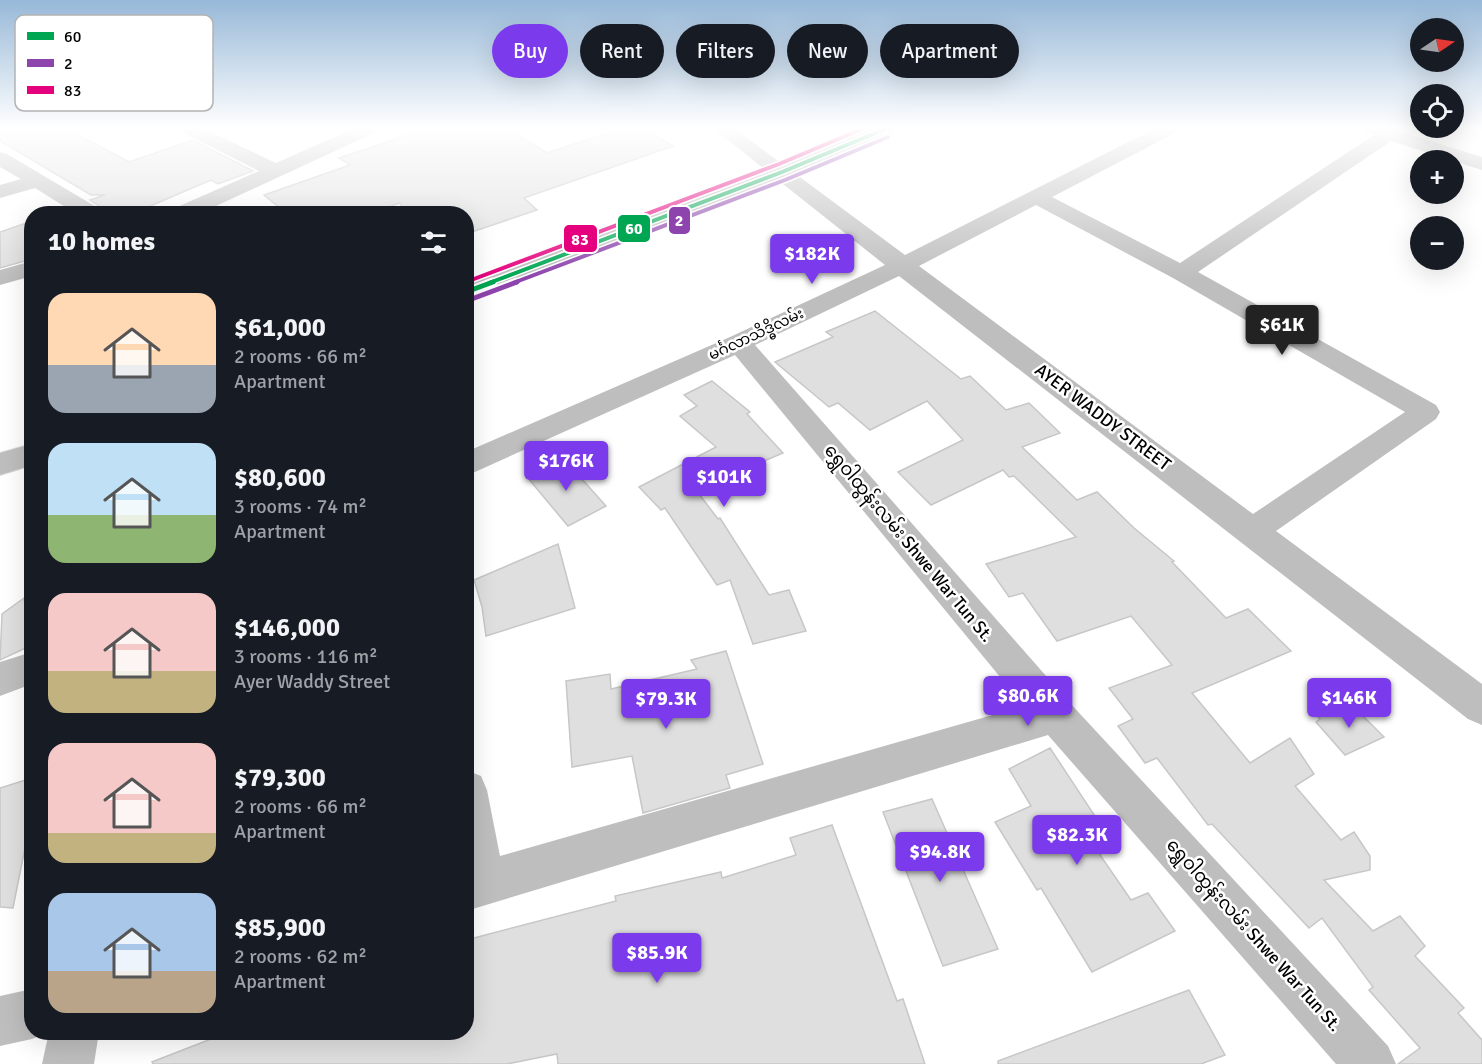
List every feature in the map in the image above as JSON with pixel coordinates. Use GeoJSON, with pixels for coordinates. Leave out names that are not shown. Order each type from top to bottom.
{"type":"FeatureCollection","features":[{"type":"Feature","properties":{"kind":"street"},"geometry":{"type":"LineString","coordinates":[[34,179],[79,206]]}},
{"type":"Feature","properties":{"kind":"street"},"geometry":{"type":"LineString","coordinates":[[198,206],[256,179]]}},
{"type":"Feature","properties":{"kind":"street"},"geometry":{"type":"LineString","coordinates":[[474,289],[764,179]]}},
{"type":"Feature","properties":{"kind":"street","name":"AYER WADDY STREET"},"geometry":{"type":"LineString","coordinates":[[791,179],[1482,707]]}},
{"type":"Feature","properties":{"kind":"street","name":"မင်္ဂလာသိဒ္ဓိလမ်း"},"geometry":{"type":"LineString","coordinates":[[474,461],[739,343],[903,265],[1069,179]]}},
{"type":"Feature","properties":{"kind":"street"},"geometry":{"type":"LineString","coordinates":[[1181,273],[1315,179]]}},
{"type":"Feature","properties":{"kind":"street"},"geometry":{"type":"LineString","coordinates":[[0,192],[38,181]]}},
{"type":"Feature","properties":{"kind":"street"},"geometry":{"type":"LineString","coordinates":[[1035,196],[1181,273],[1426,412],[1251,531]]}},
{"type":"Feature","properties":{"kind":"street"},"geometry":{"type":"LineString","coordinates":[[0,278],[24,270]]}},
{"type":"Feature","properties":{"kind":"street","name":"ရွှေဝါထွန်းလမ်း Shwe War Tun St."},"geometry":{"type":"LineString","coordinates":[[739,343],[1055,715],[1370,1064]]}},
{"type":"Feature","properties":{"kind":"street"},"geometry":{"type":"LineString","coordinates":[[0,464],[24,456]]}},
{"type":"Feature","properties":{"kind":"street"},"geometry":{"type":"LineString","coordinates":[[0,679],[24,671]]}},
{"type":"Feature","properties":{"kind":"street"},"geometry":{"type":"LineString","coordinates":[[475,886],[1055,715]]}},
{"type":"Feature","properties":{"kind":"street"},"geometry":{"type":"LineString","coordinates":[[0,1020],[24,1016]]}},
{"type":"Feature","properties":{"kind":"street"},"geometry":{"type":"LineString","coordinates":[[68,1064],[72,1040]]}},
{"type":"Feature","properties":{"kind":"building"},"geometry":{"type":"Polygon","coordinates":[[[63,179],[232,179],[218,184],[211,180],[150,206],[99,206],[90,200],[105,195],[91,195],[63,179]]]}},
{"type":"Feature","properties":{"kind":"building"},"geometry":{"type":"Polygon","coordinates":[[[311,179],[579,179],[524,198],[537,210],[474,231],[474,206],[402,206],[399,203],[391,206],[277,206],[264,195],[311,179]]]}},
{"type":"Feature","properties":{"kind":"building"},"geometry":{"type":"Polygon","coordinates":[[[24,224],[24,261],[0,268],[0,232],[24,224]]]}},
{"type":"Feature","properties":{"kind":"building"},"geometry":{"type":"Polygon","coordinates":[[[875,311],[961,379],[970,376],[1006,410],[1029,403],[1060,433],[1022,447],[1077,500],[1097,492],[1134,528],[1174,561],[1172,562],[1226,618],[1248,609],[1291,651],[1192,693],[1250,763],[1290,738],[1314,774],[1295,786],[1341,840],[1354,832],[1370,856],[1370,870],[1324,880],[1373,931],[1400,916],[1425,946],[1415,956],[1464,1008],[1458,1013],[1482,1040],[1482,1064],[1398,1064],[1420,1048],[1369,990],[1373,987],[1322,918],[1309,928],[1212,824],[1208,825],[1157,758],[1145,763],[1118,726],[1133,719],[1109,688],[1172,665],[1131,616],[1057,641],[1023,593],[1009,597],[986,564],[1076,537],[1014,476],[1009,477],[1003,470],[931,505],[898,472],[963,440],[927,401],[870,430],[838,403],[829,407],[775,362],[833,337],[826,332],[875,311]]]}},
{"type":"Feature","properties":{"kind":"building"},"geometry":{"type":"Polygon","coordinates":[[[712,381],[750,412],[747,414],[783,453],[696,490],[718,519],[720,518],[769,595],[789,590],[806,631],[753,644],[730,580],[717,585],[665,508],[661,510],[639,487],[716,447],[680,416],[697,406],[684,395],[712,381]]]}},
{"type":"Feature","properties":{"kind":"building"},"geometry":{"type":"Polygon","coordinates":[[[564,459],[606,506],[568,526],[527,477],[564,459]]]}},
{"type":"Feature","properties":{"kind":"building"},"geometry":{"type":"Polygon","coordinates":[[[558,544],[575,608],[486,636],[482,607],[474,580],[558,544]]]}},
{"type":"Feature","properties":{"kind":"building"},"geometry":{"type":"Polygon","coordinates":[[[24,598],[24,649],[0,660],[2,614],[24,598]]]}},
{"type":"Feature","properties":{"kind":"building"},"geometry":{"type":"Polygon","coordinates":[[[726,651],[763,764],[726,775],[730,788],[643,813],[632,756],[572,767],[566,681],[610,674],[611,689],[697,669],[691,660],[726,651]]]}},
{"type":"Feature","properties":{"kind":"building"},"geometry":{"type":"Polygon","coordinates":[[[1350,703],[1384,737],[1345,755],[1316,722],[1320,719],[1318,717],[1350,703]]]}},
{"type":"Feature","properties":{"kind":"building"},"geometry":{"type":"Polygon","coordinates":[[[1050,748],[1114,845],[1100,855],[1131,900],[1148,893],[1175,931],[1092,972],[1041,888],[1037,890],[995,822],[1031,806],[1009,769],[1050,748]]]}},
{"type":"Feature","properties":{"kind":"building"},"geometry":{"type":"Polygon","coordinates":[[[24,780],[24,853],[13,908],[0,907],[0,788],[24,780]]]}},
{"type":"Feature","properties":{"kind":"building"},"geometry":{"type":"Polygon","coordinates":[[[932,799],[998,949],[943,966],[883,812],[932,799]]]}},
{"type":"Feature","properties":{"kind":"building"},"geometry":{"type":"Polygon","coordinates":[[[832,825],[897,1001],[903,999],[925,1064],[558,1064],[557,1054],[507,1064],[153,1064],[152,1062],[208,1040],[474,1040],[474,938],[616,901],[615,896],[721,872],[722,878],[796,855],[790,838],[832,825]]]}},
{"type":"Feature","properties":{"kind":"building"},"geometry":{"type":"Polygon","coordinates":[[[1189,990],[1225,1055],[1201,1064],[998,1064],[998,1061],[1189,990]]]}},
{"type":"Feature","properties":{"kind":"transit line","name":"83"},"geometry":{"type":"LineString","coordinates":[[474,279],[740,179]]}},
{"type":"Feature","properties":{"kind":"transit line","name":"60"},"geometry":{"type":"LineString","coordinates":[[474,289],[764,179]]}},
{"type":"Feature","properties":{"kind":"transit line","name":"2"},"geometry":{"type":"LineString","coordinates":[[474,298],[788,179]]}}]}
